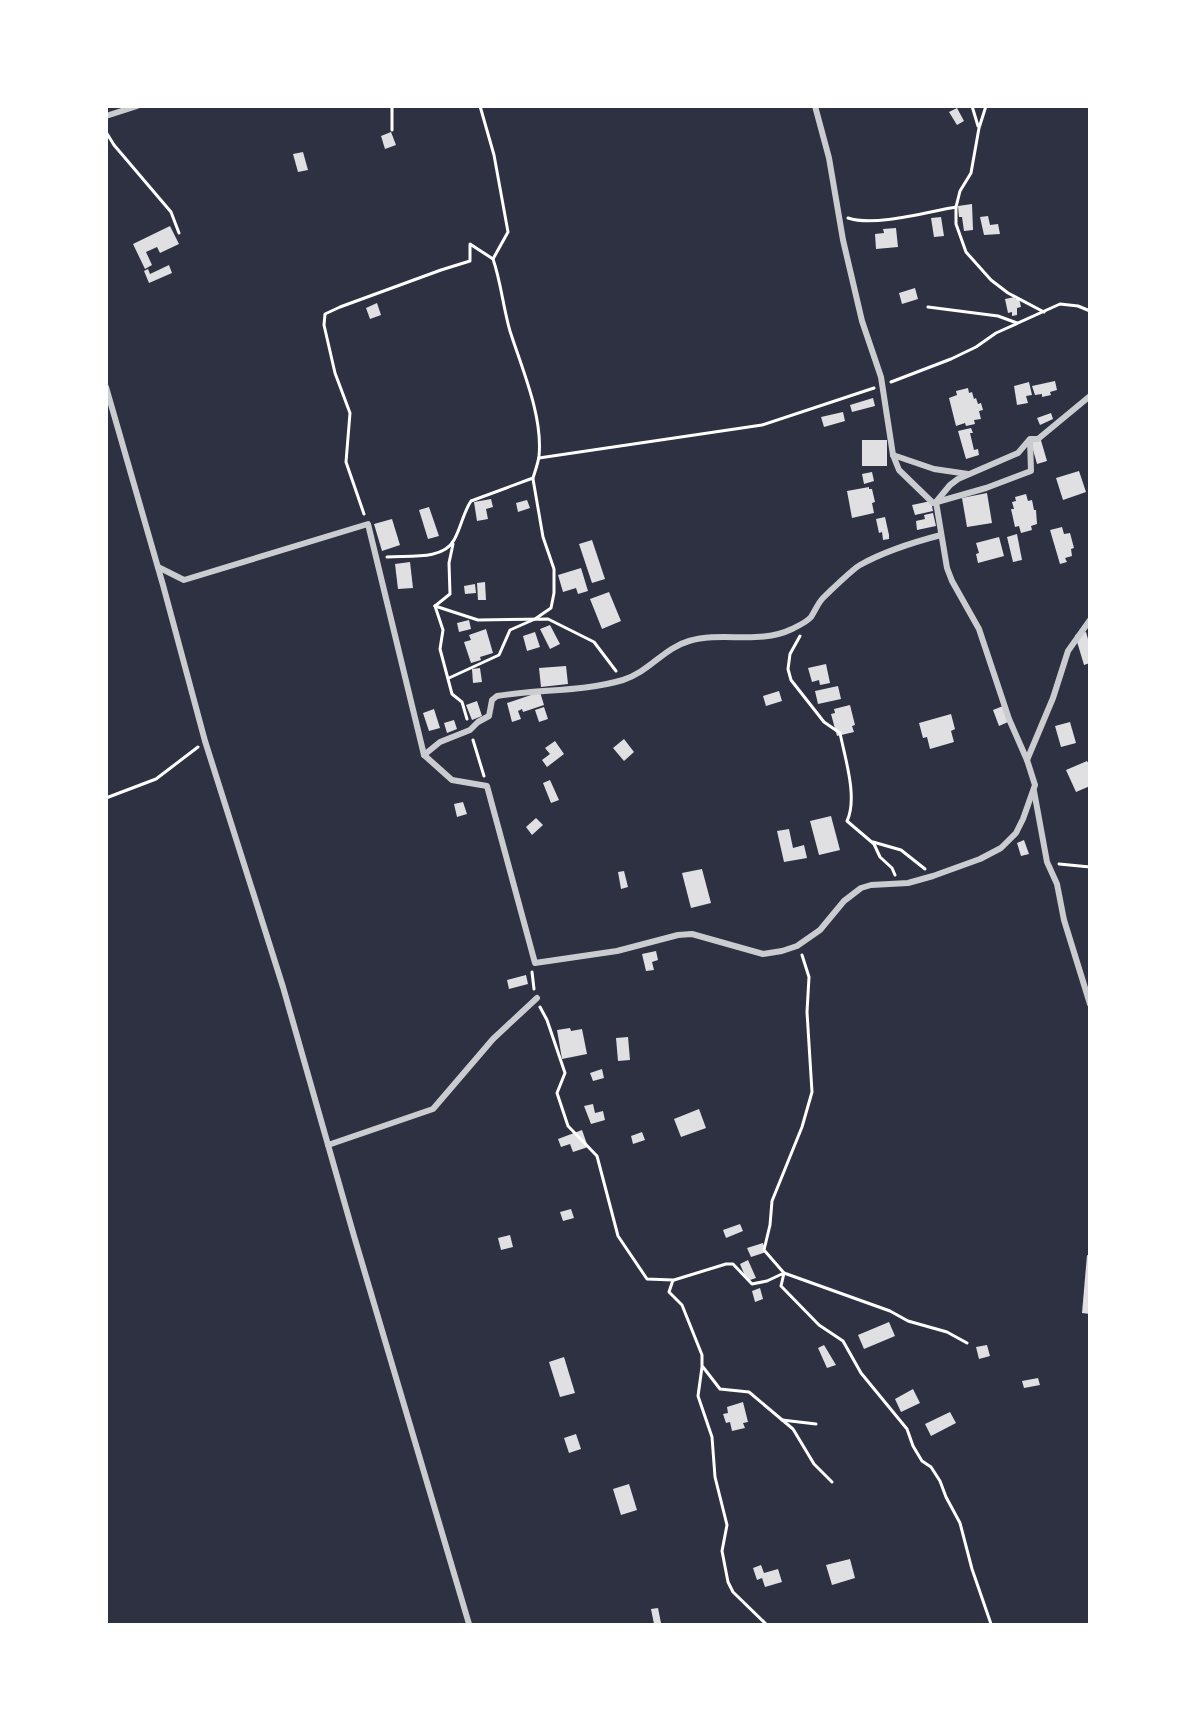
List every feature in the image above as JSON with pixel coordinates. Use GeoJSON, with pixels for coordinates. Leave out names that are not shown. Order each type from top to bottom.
{"type":"FeatureCollection","features":[{"type":"Feature","properties":{"kind":"street"},"geometry":{"type":"LineString","coordinates":[[106,116],[137,106]]}},
{"type":"Feature","properties":{"kind":"street"},"geometry":{"type":"LineString","coordinates":[[815,106],[829,158],[838,213],[862,321],[883,385],[894,455],[899,470],[933,503],[986,488],[1031,471],[1030,439]]}},
{"type":"Feature","properties":{"kind":"street"},"geometry":{"type":"LineString","coordinates":[[106,387],[205,741],[283,987],[469,1624]]}},
{"type":"Feature","properties":{"kind":"street"},"geometry":{"type":"LineString","coordinates":[[158,567],[184,580],[368,524],[424,755],[452,780],[488,786],[534,963],[617,951],[678,935],[692,934],[763,954],[797,946],[820,930],[844,901],[861,888],[871,885],[899,885],[933,876],[980,859],[1000,848],[1016,833],[1035,785],[1028,760],[1008,719],[980,629],[947,568],[936,502],[950,485],[968,474],[1017,453],[1030,439],[1038,439],[1089,396]]}},
{"type":"Feature","properties":{"kind":"street"},"geometry":{"type":"LineString","coordinates":[[894,455],[927,468],[968,474]]}},
{"type":"Feature","properties":{"kind":"street"},"geometry":{"type":"LineString","coordinates":[[424,755],[449,737],[470,730],[489,716],[492,700],[497,696],[574,690],[623,680],[652,665],[673,648],[688,641],[706,637],[772,636],[790,630],[810,619],[822,599],[858,566],[914,542],[941,535]]}},
{"type":"Feature","properties":{"kind":"street"},"geometry":{"type":"LineString","coordinates":[[1028,760],[1057,688],[1071,643],[1089,620]]}},
{"type":"Feature","properties":{"kind":"street"},"geometry":{"type":"LineString","coordinates":[[1033,789],[1047,862],[1056,884],[1064,920],[1089,1004]]}},
{"type":"Feature","properties":{"kind":"street"},"geometry":{"type":"LineString","coordinates":[[328,1145],[433,1109],[493,1039],[537,998]]}},
{"type":"Feature","properties":{"kind":"path"},"geometry":{"type":"LineString","coordinates":[[392,106],[392,130]]}},
{"type":"Feature","properties":{"kind":"path"},"geometry":{"type":"LineString","coordinates":[[480,106],[494,154],[508,232],[493,259]]}},
{"type":"Feature","properties":{"kind":"path"},"geometry":{"type":"LineString","coordinates":[[972,106],[979,128]]}},
{"type":"Feature","properties":{"kind":"path"},"geometry":{"type":"LineString","coordinates":[[986,106],[979,128],[971,173],[960,191],[956,207],[956,224],[966,252],[996,284],[1044,312]]}},
{"type":"Feature","properties":{"kind":"path"},"geometry":{"type":"LineString","coordinates":[[106,132],[114,145],[171,212],[179,233]]}},
{"type":"Feature","properties":{"kind":"path"},"geometry":{"type":"LineString","coordinates":[[838,213],[859,222],[956,207]]}},
{"type":"Feature","properties":{"kind":"path"},"geometry":{"type":"LineString","coordinates":[[368,524],[346,462],[350,413],[335,373],[324,325],[325,314],[368,296],[470,261],[470,244],[493,259],[510,330],[524,370],[538,428],[539,459],[533,478],[543,537],[554,569],[554,593],[551,608],[535,619],[510,630],[499,656],[448,678]]}},
{"type":"Feature","properties":{"kind":"path"},"geometry":{"type":"LineString","coordinates":[[539,459],[762,425],[883,385],[951,359],[1017,323],[1060,304],[1078,306],[1089,311]]}},
{"type":"Feature","properties":{"kind":"path"},"geometry":{"type":"LineString","coordinates":[[928,307],[998,316],[1017,323]]}},
{"type":"Feature","properties":{"kind":"path"},"geometry":{"type":"LineString","coordinates":[[435,606],[450,594],[453,543],[471,501],[533,478]]}},
{"type":"Feature","properties":{"kind":"path"},"geometry":{"type":"LineString","coordinates":[[376,558],[402,555],[426,556],[453,543]]}},
{"type":"Feature","properties":{"kind":"path"},"geometry":{"type":"LineString","coordinates":[[435,606],[478,620],[548,619],[594,642],[623,680]]}},
{"type":"Feature","properties":{"kind":"path"},"geometry":{"type":"LineString","coordinates":[[435,606],[443,630],[440,649],[452,694],[462,702],[488,786]]}},
{"type":"Feature","properties":{"kind":"path"},"geometry":{"type":"LineString","coordinates":[[810,619],[790,654],[788,669],[791,680],[799,693],[824,722],[840,733],[852,811],[847,821],[872,842],[901,850],[933,876]]}},
{"type":"Feature","properties":{"kind":"path"},"geometry":{"type":"LineString","coordinates":[[106,798],[156,779],[205,741]]}},
{"type":"Feature","properties":{"kind":"path"},"geometry":{"type":"LineString","coordinates":[[872,842],[881,859],[892,868],[899,885]]}},
{"type":"Feature","properties":{"kind":"path"},"geometry":{"type":"LineString","coordinates":[[1047,862],[1089,867]]}},
{"type":"Feature","properties":{"kind":"path"},"geometry":{"type":"LineString","coordinates":[[797,946],[809,977],[807,1012],[812,1092],[802,1127],[772,1201],[770,1225],[764,1250],[784,1273],[890,1311],[908,1321],[947,1332],[967,1343]]}},
{"type":"Feature","properties":{"kind":"path"},"geometry":{"type":"LineString","coordinates":[[534,963],[532,973],[537,998],[565,1073],[557,1093],[568,1126],[597,1156],[618,1236],[648,1279],[673,1280],[726,1264],[733,1264],[752,1284],[784,1273]]}},
{"type":"Feature","properties":{"kind":"path"},"geometry":{"type":"LineString","coordinates":[[784,1273],[781,1286],[819,1325],[843,1341],[861,1373],[908,1429],[913,1446],[922,1461],[931,1467],[940,1480],[960,1523],[991,1624]]}},
{"type":"Feature","properties":{"kind":"path"},"geometry":{"type":"LineString","coordinates":[[673,1280],[669,1292],[682,1305],[702,1355],[698,1396],[712,1437],[716,1477],[727,1525],[722,1551],[724,1569],[733,1592],[766,1624]]}},
{"type":"Feature","properties":{"kind":"path"},"geometry":{"type":"LineString","coordinates":[[702,1367],[720,1389],[749,1392],[793,1429],[814,1464],[832,1482]]}},
{"type":"Feature","properties":{"kind":"path"},"geometry":{"type":"LineString","coordinates":[[782,1420],[816,1424]]}},
{"type":"Feature","properties":{"kind":"building"},"geometry":{"type":"Polygon","coordinates":[[[957,108],[964,121],[957,125],[949,112],[957,108]]]}},
{"type":"Feature","properties":{"kind":"building"},"geometry":{"type":"Polygon","coordinates":[[[391,132],[396,145],[385,149],[381,136],[391,132]]]}},
{"type":"Feature","properties":{"kind":"building"},"geometry":{"type":"Polygon","coordinates":[[[303,152],[308,170],[298,172],[293,154],[303,152]]]}},
{"type":"Feature","properties":{"kind":"building"},"geometry":{"type":"Polygon","coordinates":[[[972,204],[973,230],[964,231],[958,206],[972,204]]]}},
{"type":"Feature","properties":{"kind":"building"},"geometry":{"type":"Polygon","coordinates":[[[988,216],[990,225],[998,224],[1000,234],[984,235],[980,217],[988,216]]]}},
{"type":"Feature","properties":{"kind":"building"},"geometry":{"type":"Polygon","coordinates":[[[941,217],[944,236],[934,237],[931,218],[941,217]]]}},
{"type":"Feature","properties":{"kind":"building"},"geometry":{"type":"Polygon","coordinates":[[[170,226],[179,244],[160,253],[157,247],[146,252],[152,265],[145,269],[133,244],[170,226]]]}},
{"type":"Feature","properties":{"kind":"building"},"geometry":{"type":"Polygon","coordinates":[[[896,228],[898,247],[876,249],[875,234],[884,233],[883,229],[896,228]]]}},
{"type":"Feature","properties":{"kind":"building"},"geometry":{"type":"Polygon","coordinates":[[[169,265],[172,273],[149,283],[144,271],[148,269],[150,274],[169,265]]]}},
{"type":"Feature","properties":{"kind":"building"},"geometry":{"type":"Polygon","coordinates":[[[915,288],[918,299],[902,304],[899,293],[915,288]]]}},
{"type":"Feature","properties":{"kind":"building"},"geometry":{"type":"Polygon","coordinates":[[[1015,297],[1015,299],[1019,298],[1021,307],[1017,308],[1017,315],[1012,316],[1012,312],[1008,313],[1005,299],[1015,297]]]}},
{"type":"Feature","properties":{"kind":"building"},"geometry":{"type":"Polygon","coordinates":[[[377,303],[381,315],[370,319],[366,308],[377,303]]]}},
{"type":"Feature","properties":{"kind":"building"},"geometry":{"type":"Polygon","coordinates":[[[1055,381],[1057,390],[1050,392],[1051,395],[1042,397],[1042,394],[1035,395],[1032,386],[1055,381]]]}},
{"type":"Feature","properties":{"kind":"building"},"geometry":{"type":"Polygon","coordinates":[[[1029,382],[1032,395],[1026,396],[1028,403],[1017,405],[1014,386],[1029,382]]]}},
{"type":"Feature","properties":{"kind":"building"},"geometry":{"type":"Polygon","coordinates":[[[968,388],[969,393],[972,392],[978,404],[981,403],[983,410],[979,411],[981,419],[974,420],[975,424],[966,426],[965,423],[956,426],[949,398],[957,395],[956,391],[968,388]]]}},
{"type":"Feature","properties":{"kind":"building"},"geometry":{"type":"Polygon","coordinates":[[[873,398],[875,406],[852,412],[850,405],[873,398]]]}},
{"type":"Feature","properties":{"kind":"building"},"geometry":{"type":"Polygon","coordinates":[[[843,412],[845,421],[824,427],[821,417],[843,412]]]}},
{"type":"Feature","properties":{"kind":"building"},"geometry":{"type":"Polygon","coordinates":[[[1051,413],[1053,419],[1040,425],[1037,418],[1051,413]]]}},
{"type":"Feature","properties":{"kind":"building"},"geometry":{"type":"Polygon","coordinates":[[[971,428],[974,450],[978,449],[979,455],[966,459],[958,431],[971,428]]]}},
{"type":"Feature","properties":{"kind":"building"},"geometry":{"type":"Polygon","coordinates":[[[1040,437],[1047,461],[1037,464],[1030,439],[1040,437]]]}},
{"type":"Feature","properties":{"kind":"building"},"geometry":{"type":"Polygon","coordinates":[[[862,440],[887,440],[887,466],[862,466],[862,440]]]}},
{"type":"Feature","properties":{"kind":"building"},"geometry":{"type":"Polygon","coordinates":[[[1079,471],[1086,492],[1063,500],[1056,478],[1079,471]]]}},
{"type":"Feature","properties":{"kind":"building"},"geometry":{"type":"Polygon","coordinates":[[[872,472],[874,481],[864,484],[862,474],[872,472]]]}},
{"type":"Feature","properties":{"kind":"building"},"geometry":{"type":"Polygon","coordinates":[[[869,487],[872,489],[875,502],[872,503],[874,513],[852,518],[847,491],[869,487]]]}},
{"type":"Feature","properties":{"kind":"building"},"geometry":{"type":"Polygon","coordinates":[[[987,493],[992,523],[967,527],[962,498],[987,493]]]}},
{"type":"Feature","properties":{"kind":"building"},"geometry":{"type":"Polygon","coordinates":[[[1026,494],[1028,501],[1032,500],[1034,510],[1036,510],[1037,524],[1031,526],[1032,530],[1021,533],[1019,526],[1015,527],[1011,509],[1014,509],[1012,502],[1016,501],[1015,497],[1026,494]]]}},
{"type":"Feature","properties":{"kind":"building"},"geometry":{"type":"Polygon","coordinates":[[[491,499],[493,507],[486,509],[488,519],[477,521],[474,502],[491,499]]]}},
{"type":"Feature","properties":{"kind":"building"},"geometry":{"type":"Polygon","coordinates":[[[527,500],[530,508],[518,512],[516,503],[527,500]]]}},
{"type":"Feature","properties":{"kind":"building"},"geometry":{"type":"Polygon","coordinates":[[[931,501],[933,511],[915,515],[912,505],[931,501]]]}},
{"type":"Feature","properties":{"kind":"building"},"geometry":{"type":"Polygon","coordinates":[[[429,507],[439,536],[428,539],[419,510],[429,507]]]}},
{"type":"Feature","properties":{"kind":"building"},"geometry":{"type":"Polygon","coordinates":[[[933,513],[936,526],[917,530],[916,521],[925,519],[924,515],[933,513]]]}},
{"type":"Feature","properties":{"kind":"building"},"geometry":{"type":"Polygon","coordinates":[[[885,517],[889,539],[883,540],[876,519],[885,517]]]}},
{"type":"Feature","properties":{"kind":"building"},"geometry":{"type":"Polygon","coordinates":[[[392,519],[400,545],[382,551],[374,524],[392,519]]]}},
{"type":"Feature","properties":{"kind":"building"},"geometry":{"type":"Polygon","coordinates":[[[1062,527],[1064,534],[1070,533],[1074,548],[1071,549],[1072,556],[1065,558],[1067,562],[1060,564],[1050,530],[1062,527]]]}},
{"type":"Feature","properties":{"kind":"building"},"geometry":{"type":"Polygon","coordinates":[[[1017,534],[1022,560],[1013,562],[1007,537],[1017,534]]]}},
{"type":"Feature","properties":{"kind":"building"},"geometry":{"type":"Polygon","coordinates":[[[999,537],[1004,556],[978,563],[976,554],[979,553],[976,543],[999,537]]]}},
{"type":"Feature","properties":{"kind":"building"},"geometry":{"type":"Polygon","coordinates":[[[592,540],[605,579],[592,583],[579,544],[592,540]]]}},
{"type":"Feature","properties":{"kind":"building"},"geometry":{"type":"Polygon","coordinates":[[[410,562],[413,588],[398,589],[395,564],[410,562]]]}},
{"type":"Feature","properties":{"kind":"building"},"geometry":{"type":"Polygon","coordinates":[[[581,568],[588,591],[578,594],[576,588],[563,592],[558,575],[581,568]]]}},
{"type":"Feature","properties":{"kind":"building"},"geometry":{"type":"Polygon","coordinates":[[[485,582],[486,600],[478,600],[477,583],[485,582]]]}},
{"type":"Feature","properties":{"kind":"building"},"geometry":{"type":"Polygon","coordinates":[[[475,584],[476,593],[465,594],[464,586],[475,584]]]}},
{"type":"Feature","properties":{"kind":"building"},"geometry":{"type":"Polygon","coordinates":[[[609,592],[621,621],[602,629],[590,599],[609,592]]]}},
{"type":"Feature","properties":{"kind":"building"},"geometry":{"type":"Polygon","coordinates":[[[469,620],[471,629],[459,632],[457,623],[469,620]]]}},
{"type":"Feature","properties":{"kind":"building"},"geometry":{"type":"Polygon","coordinates":[[[550,625],[560,644],[550,649],[540,629],[550,625]]]}},
{"type":"Feature","properties":{"kind":"building"},"geometry":{"type":"Polygon","coordinates":[[[486,629],[493,653],[471,663],[464,642],[471,640],[469,635],[486,629]]]}},
{"type":"Feature","properties":{"kind":"building"},"geometry":{"type":"Polygon","coordinates":[[[535,632],[540,647],[527,651],[523,636],[535,632]]]}},
{"type":"Feature","properties":{"kind":"building"},"geometry":{"type":"Polygon","coordinates":[[[1086,632],[1090,646],[1090,663],[1084,665],[1075,635],[1086,632]]]}},
{"type":"Feature","properties":{"kind":"building"},"geometry":{"type":"Polygon","coordinates":[[[826,664],[830,683],[820,685],[819,680],[812,682],[808,668],[826,664]]]}},
{"type":"Feature","properties":{"kind":"building"},"geometry":{"type":"Polygon","coordinates":[[[566,666],[568,684],[541,687],[539,668],[566,666]]]}},
{"type":"Feature","properties":{"kind":"building"},"geometry":{"type":"Polygon","coordinates":[[[480,668],[482,682],[473,683],[472,669],[480,668]]]}},
{"type":"Feature","properties":{"kind":"building"},"geometry":{"type":"Polygon","coordinates":[[[838,686],[841,699],[818,704],[815,691],[838,686]]]}},
{"type":"Feature","properties":{"kind":"building"},"geometry":{"type":"Polygon","coordinates":[[[779,691],[782,701],[766,706],[763,696],[779,691]]]}},
{"type":"Feature","properties":{"kind":"building"},"geometry":{"type":"Polygon","coordinates":[[[540,692],[544,705],[523,712],[522,709],[518,711],[521,719],[512,722],[507,703],[540,692]]]}},
{"type":"Feature","properties":{"kind":"building"},"geometry":{"type":"Polygon","coordinates":[[[477,701],[482,716],[472,720],[466,705],[477,701]]]}},
{"type":"Feature","properties":{"kind":"building"},"geometry":{"type":"Polygon","coordinates":[[[850,705],[855,725],[852,726],[854,732],[837,736],[831,714],[835,713],[834,709],[850,705]]]}},
{"type":"Feature","properties":{"kind":"building"},"geometry":{"type":"Polygon","coordinates":[[[1003,706],[1008,722],[999,726],[993,710],[1003,706]]]}},
{"type":"Feature","properties":{"kind":"building"},"geometry":{"type":"Polygon","coordinates":[[[544,707],[548,719],[539,722],[535,710],[544,707]]]}},
{"type":"Feature","properties":{"kind":"building"},"geometry":{"type":"Polygon","coordinates":[[[434,709],[440,728],[429,731],[423,713],[434,709]]]}},
{"type":"Feature","properties":{"kind":"building"},"geometry":{"type":"Polygon","coordinates":[[[951,714],[955,729],[951,731],[954,742],[930,749],[927,737],[923,738],[919,723],[951,714]]]}},
{"type":"Feature","properties":{"kind":"building"},"geometry":{"type":"Polygon","coordinates":[[[454,720],[457,729],[447,733],[444,723],[454,720]]]}},
{"type":"Feature","properties":{"kind":"building"},"geometry":{"type":"Polygon","coordinates":[[[1070,722],[1076,743],[1061,747],[1055,726],[1070,722]]]}},
{"type":"Feature","properties":{"kind":"building"},"geometry":{"type":"Polygon","coordinates":[[[624,739],[634,752],[624,761],[613,748],[624,739]]]}},
{"type":"Feature","properties":{"kind":"building"},"geometry":{"type":"Polygon","coordinates":[[[555,741],[564,754],[547,767],[542,760],[550,754],[545,748],[555,741]]]}},
{"type":"Feature","properties":{"kind":"building"},"geometry":{"type":"Polygon","coordinates":[[[1087,761],[1090,766],[1090,786],[1076,792],[1066,770],[1087,761]]]}},
{"type":"Feature","properties":{"kind":"building"},"geometry":{"type":"Polygon","coordinates":[[[550,780],[559,800],[551,803],[543,783],[550,780]]]}},
{"type":"Feature","properties":{"kind":"building"},"geometry":{"type":"Polygon","coordinates":[[[463,802],[467,814],[457,817],[454,804],[463,802]]]}},
{"type":"Feature","properties":{"kind":"building"},"geometry":{"type":"Polygon","coordinates":[[[831,816],[840,850],[819,855],[810,821],[831,816]]]}},
{"type":"Feature","properties":{"kind":"building"},"geometry":{"type":"Polygon","coordinates":[[[536,818],[543,825],[532,835],[526,827],[536,818]]]}},
{"type":"Feature","properties":{"kind":"building"},"geometry":{"type":"Polygon","coordinates":[[[789,829],[793,848],[804,845],[807,858],[784,862],[777,831],[789,829]]]}},
{"type":"Feature","properties":{"kind":"building"},"geometry":{"type":"Polygon","coordinates":[[[1024,840],[1029,854],[1021,856],[1017,843],[1024,840]]]}},
{"type":"Feature","properties":{"kind":"building"},"geometry":{"type":"Polygon","coordinates":[[[702,869],[711,903],[691,908],[682,873],[702,869]]]}},
{"type":"Feature","properties":{"kind":"building"},"geometry":{"type":"Polygon","coordinates":[[[624,871],[628,887],[621,889],[618,872],[624,871]]]}},
{"type":"Feature","properties":{"kind":"building"},"geometry":{"type":"Polygon","coordinates":[[[656,951],[658,960],[652,962],[654,970],[646,971],[642,954],[656,951]]]}},
{"type":"Feature","properties":{"kind":"building"},"geometry":{"type":"Polygon","coordinates":[[[526,975],[528,984],[509,989],[507,980],[526,975]]]}},
{"type":"Feature","properties":{"kind":"building"},"geometry":{"type":"Polygon","coordinates":[[[570,1028],[571,1031],[582,1029],[587,1054],[562,1059],[557,1030],[570,1028]]]}},
{"type":"Feature","properties":{"kind":"building"},"geometry":{"type":"Polygon","coordinates":[[[628,1037],[630,1060],[618,1061],[616,1038],[628,1037]]]}},
{"type":"Feature","properties":{"kind":"building"},"geometry":{"type":"Polygon","coordinates":[[[602,1069],[604,1078],[593,1081],[590,1073],[602,1069]]]}},
{"type":"Feature","properties":{"kind":"building"},"geometry":{"type":"Polygon","coordinates":[[[593,1104],[595,1113],[603,1111],[605,1120],[591,1124],[584,1106],[593,1104]]]}},
{"type":"Feature","properties":{"kind":"building"},"geometry":{"type":"Polygon","coordinates":[[[699,1109],[706,1128],[681,1137],[674,1119],[699,1109]]]}},
{"type":"Feature","properties":{"kind":"building"},"geometry":{"type":"Polygon","coordinates":[[[582,1130],[588,1147],[573,1152],[570,1144],[561,1147],[558,1139],[582,1130]]]}},
{"type":"Feature","properties":{"kind":"building"},"geometry":{"type":"Polygon","coordinates":[[[642,1132],[645,1140],[633,1144],[631,1136],[642,1132]]]}},
{"type":"Feature","properties":{"kind":"building"},"geometry":{"type":"Polygon","coordinates":[[[571,1209],[574,1218],[563,1221],[560,1212],[571,1209]]]}},
{"type":"Feature","properties":{"kind":"building"},"geometry":{"type":"Polygon","coordinates":[[[740,1224],[743,1231],[726,1238],[723,1230],[740,1224]]]}},
{"type":"Feature","properties":{"kind":"building"},"geometry":{"type":"Polygon","coordinates":[[[510,1235],[513,1247],[501,1250],[498,1238],[510,1235]]]}},
{"type":"Feature","properties":{"kind":"building"},"geometry":{"type":"Polygon","coordinates":[[[763,1243],[766,1252],[751,1257],[747,1248],[763,1243]]]}},
{"type":"Feature","properties":{"kind":"building"},"geometry":{"type":"Polygon","coordinates":[[[1087,1255],[1090,1256],[1090,1314],[1082,1313],[1087,1255]]]}},
{"type":"Feature","properties":{"kind":"building"},"geometry":{"type":"Polygon","coordinates":[[[748,1260],[756,1278],[747,1281],[740,1264],[748,1260]]]}},
{"type":"Feature","properties":{"kind":"building"},"geometry":{"type":"Polygon","coordinates":[[[760,1288],[763,1299],[755,1302],[752,1291],[760,1288]]]}},
{"type":"Feature","properties":{"kind":"building"},"geometry":{"type":"Polygon","coordinates":[[[889,1322],[895,1336],[864,1349],[858,1335],[889,1322]]]}},
{"type":"Feature","properties":{"kind":"building"},"geometry":{"type":"Polygon","coordinates":[[[824,1345],[836,1365],[827,1368],[818,1348],[824,1345]]]}},
{"type":"Feature","properties":{"kind":"building"},"geometry":{"type":"Polygon","coordinates":[[[987,1345],[990,1356],[979,1359],[976,1347],[987,1345]]]}},
{"type":"Feature","properties":{"kind":"building"},"geometry":{"type":"Polygon","coordinates":[[[564,1357],[575,1393],[560,1397],[549,1362],[564,1357]]]}},
{"type":"Feature","properties":{"kind":"building"},"geometry":{"type":"Polygon","coordinates":[[[1038,1378],[1040,1385],[1024,1388],[1022,1381],[1038,1378]]]}},
{"type":"Feature","properties":{"kind":"building"},"geometry":{"type":"Polygon","coordinates":[[[913,1389],[920,1403],[901,1412],[895,1399],[913,1389]]]}},
{"type":"Feature","properties":{"kind":"building"},"geometry":{"type":"Polygon","coordinates":[[[743,1402],[748,1422],[743,1423],[745,1428],[732,1431],[730,1422],[726,1423],[723,1414],[728,1413],[727,1407],[743,1402]]]}},
{"type":"Feature","properties":{"kind":"building"},"geometry":{"type":"Polygon","coordinates":[[[950,1412],[956,1423],[931,1436],[925,1424],[950,1412]]]}},
{"type":"Feature","properties":{"kind":"building"},"geometry":{"type":"Polygon","coordinates":[[[576,1434],[581,1449],[569,1453],[564,1438],[576,1434]]]}},
{"type":"Feature","properties":{"kind":"building"},"geometry":{"type":"Polygon","coordinates":[[[629,1484],[637,1510],[621,1515],[613,1489],[629,1484]]]}},
{"type":"Feature","properties":{"kind":"building"},"geometry":{"type":"Polygon","coordinates":[[[850,1559],[855,1578],[832,1585],[826,1565],[850,1559]]]}},
{"type":"Feature","properties":{"kind":"building"},"geometry":{"type":"Polygon","coordinates":[[[761,1565],[764,1573],[778,1569],[782,1582],[765,1587],[762,1578],[757,1580],[753,1568],[761,1565]]]}},
{"type":"Feature","properties":{"kind":"building"},"geometry":{"type":"Polygon","coordinates":[[[658,1608],[661,1623],[654,1624],[651,1609],[658,1608]]]}}]}
